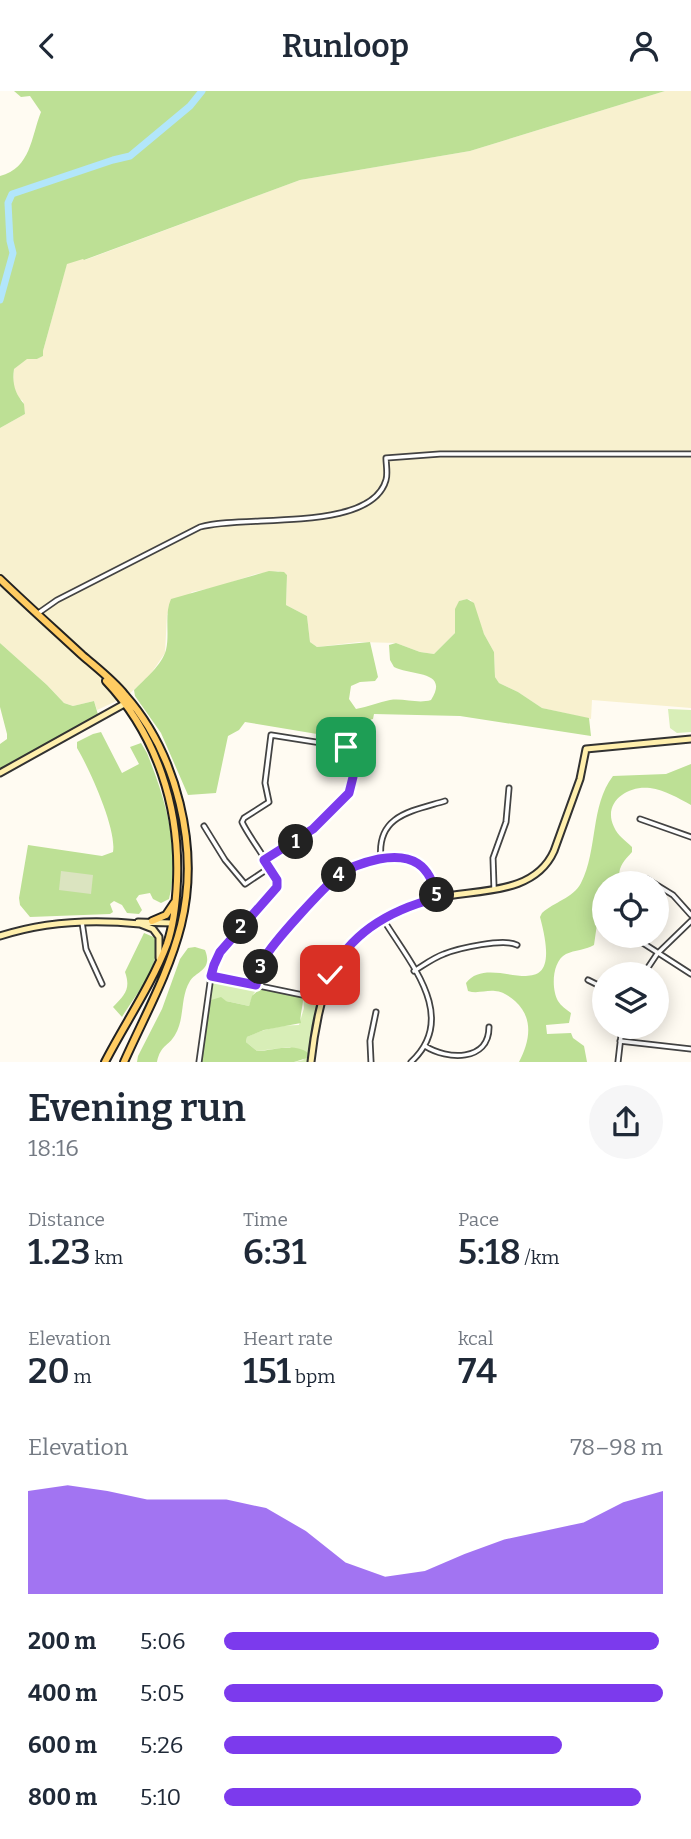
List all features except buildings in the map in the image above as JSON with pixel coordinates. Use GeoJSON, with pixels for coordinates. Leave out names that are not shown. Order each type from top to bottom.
{"type":"FeatureCollection","features":[{"type":"Feature","properties":{"kind":"main road"},"geometry":{"type":"LineString","coordinates":[[0,579],[63,637],[127,702],[149,730],[166,763],[176,791],[185,828],[187,888],[184,914],[161,983],[124,1062]]}},
{"type":"Feature","properties":{"kind":"main road"},"geometry":{"type":"LineString","coordinates":[[105,1062],[166,946],[176,898],[177,841],[172,804],[158,764],[127,702]]}},
{"type":"Feature","properties":{"kind":"main road"},"geometry":{"type":"LineString","coordinates":[[152,921],[166,915],[176,898]]}},
{"type":"Feature","properties":{"kind":"main road"},"geometry":{"type":"LineString","coordinates":[[172,923],[176,930],[176,943]]}},
{"type":"Feature","properties":{"kind":"street"},"geometry":{"type":"LineString","coordinates":[[37,614],[49,605],[200,527],[224,522],[338,515],[358,509],[380,492],[386,480],[386,458],[440,454],[691,454]]}},
{"type":"Feature","properties":{"kind":"street"},"geometry":{"type":"LineString","coordinates":[[0,773],[127,702]]}},
{"type":"Feature","properties":{"kind":"street"},"geometry":{"type":"LineString","coordinates":[[199,1062],[214,965],[220,952],[277,887],[277,880],[269,869],[242,822],[269,802],[265,783],[271,735],[347,747],[353,777],[349,793],[313,829],[264,860]]}},
{"type":"Feature","properties":{"kind":"street"},"geometry":{"type":"LineString","coordinates":[[310,1062],[330,975],[357,938],[383,919],[410,906],[437,898],[526,881],[541,871],[549,861],[580,779],[584,750],[691,739]]}},
{"type":"Feature","properties":{"kind":"street"},"geometry":{"type":"LineString","coordinates":[[494,888],[493,858],[506,822],[509,788]]}},
{"type":"Feature","properties":{"kind":"street"},"geometry":{"type":"LineString","coordinates":[[381,859],[380,839],[393,821],[415,810],[445,801]]}},
{"type":"Feature","properties":{"kind":"street"},"geometry":{"type":"LineString","coordinates":[[640,819],[691,837]]}},
{"type":"Feature","properties":{"kind":"street"},"geometry":{"type":"LineString","coordinates":[[204,826],[225,860],[245,884],[269,869]]}},
{"type":"Feature","properties":{"kind":"street"},"geometry":{"type":"LineString","coordinates":[[256,985],[267,954],[335,879],[359,864],[404,858],[420,865],[430,876],[437,898]]}},
{"type":"Feature","properties":{"kind":"street"},"geometry":{"type":"LineString","coordinates":[[669,893],[691,915]]}},
{"type":"Feature","properties":{"kind":"street"},"geometry":{"type":"LineString","coordinates":[[383,919],[428,996],[432,1011],[432,1027],[425,1046],[411,1062]]}},
{"type":"Feature","properties":{"kind":"street"},"geometry":{"type":"LineString","coordinates":[[0,936],[43,924],[152,921],[172,923]]}},
{"type":"Feature","properties":{"kind":"street"},"geometry":{"type":"LineString","coordinates":[[652,962],[691,921]]}},
{"type":"Feature","properties":{"kind":"street"},"geometry":{"type":"LineString","coordinates":[[82,922],[86,949],[102,984]]}},
{"type":"Feature","properties":{"kind":"street"},"geometry":{"type":"LineString","coordinates":[[128,923],[146,926],[157,932],[161,943],[159,961]]}},
{"type":"Feature","properties":{"kind":"street"},"geometry":{"type":"LineString","coordinates":[[414,971],[441,955],[456,950],[509,942],[517,945]]}},
{"type":"Feature","properties":{"kind":"street"},"geometry":{"type":"LineString","coordinates":[[649,948],[691,974]]}},
{"type":"Feature","properties":{"kind":"street"},"geometry":{"type":"LineString","coordinates":[[211,976],[323,1000]]}},
{"type":"Feature","properties":{"kind":"street"},"geometry":{"type":"LineString","coordinates":[[588,980],[592,982]]}},
{"type":"Feature","properties":{"kind":"street"},"geometry":{"type":"LineString","coordinates":[[371,1062],[370,1041],[376,1012]]}},
{"type":"Feature","properties":{"kind":"street"},"geometry":{"type":"LineString","coordinates":[[425,1046],[443,1055],[465,1055],[475,1051],[486,1041],[489,1027]]}},
{"type":"Feature","properties":{"kind":"street"},"geometry":{"type":"LineString","coordinates":[[618,1062],[620,1041],[691,1049]]}},
{"type":"Feature","properties":{"kind":"shaded area"},"geometry":{"type":"Polygon","coordinates":[[[665,91],[691,91],[691,708],[592,700],[591,719],[542,708],[499,683],[495,677],[494,652],[471,600],[467,599],[459,601],[455,633],[434,654],[396,643],[359,642],[317,647],[310,642],[307,616],[286,605],[287,575],[278,571],[256,574],[192,592],[167,614],[165,653],[150,675],[127,696],[80,654],[121,699],[97,710],[94,701],[73,706],[64,703],[0,643],[0,428],[25,414],[23,401],[13,386],[14,369],[27,358],[37,359],[43,356],[67,263],[83,258],[85,260],[300,180],[470,151],[665,91]]]}},
{"type":"Feature","properties":{"kind":"green space"},"geometry":{"type":"Polygon","coordinates":[[[14,91],[665,91],[470,151],[300,180],[67,264],[43,356],[27,359],[14,369],[15,388],[24,404],[25,414],[0,428],[0,176],[10,172],[24,159],[41,112],[30,96],[21,97],[14,91]]]}},
{"type":"Feature","properties":{"kind":"green space"},"geometry":{"type":"Polygon","coordinates":[[[269,571],[284,572],[287,575],[286,605],[307,616],[310,642],[317,647],[370,642],[378,677],[375,681],[351,686],[349,699],[356,709],[390,700],[431,700],[436,683],[426,676],[394,667],[390,660],[389,645],[396,643],[434,654],[455,633],[455,609],[459,601],[467,599],[474,603],[484,634],[494,652],[495,677],[499,683],[542,708],[589,718],[591,736],[460,716],[374,714],[373,719],[356,723],[353,740],[245,722],[239,730],[228,736],[216,793],[188,795],[161,733],[135,696],[134,690],[164,656],[171,599],[269,571]]]}},
{"type":"Feature","properties":{"kind":"green space"},"geometry":{"type":"Polygon","coordinates":[[[0,643],[64,703],[73,706],[94,701],[99,718],[0,773],[0,744],[7,739],[7,734],[0,707],[0,643]]]}},
{"type":"Feature","properties":{"kind":"green space"},"geometry":{"type":"Polygon","coordinates":[[[668,709],[691,710],[691,732],[677,733],[670,728],[668,709]]]}},
{"type":"Feature","properties":{"kind":"green space"},"geometry":{"type":"Polygon","coordinates":[[[101,732],[122,773],[139,764],[130,747],[141,743],[147,753],[165,806],[172,843],[169,899],[161,903],[153,899],[150,893],[139,895],[136,899],[142,910],[139,914],[127,913],[122,905],[114,901],[110,904],[113,912],[110,914],[30,917],[20,905],[19,898],[28,845],[102,856],[113,852],[107,814],[77,748],[77,742],[101,732]]]}},
{"type":"Feature","properties":{"kind":"green space"},"geometry":{"type":"Polygon","coordinates":[[[691,764],[691,805],[666,792],[650,788],[633,789],[614,803],[611,818],[614,827],[632,847],[632,852],[620,871],[592,871],[592,946],[566,954],[555,969],[556,996],[571,1013],[569,1023],[546,1025],[547,1034],[571,1033],[573,1038],[584,1046],[587,1062],[519,1062],[528,1038],[528,1022],[521,1008],[500,992],[468,991],[466,983],[478,974],[523,976],[536,974],[544,966],[546,948],[540,917],[581,883],[590,857],[597,814],[613,776],[666,774],[691,764]]]}},
{"type":"Feature","properties":{"kind":"green space"},"geometry":{"type":"Polygon","coordinates":[[[61,871],[93,875],[91,894],[59,890],[61,871]]]}},
{"type":"Feature","properties":{"kind":"green space"},"geometry":{"type":"Polygon","coordinates":[[[144,933],[156,938],[155,959],[122,1017],[113,1007],[126,991],[125,972],[144,933]]]}},
{"type":"Feature","properties":{"kind":"green space"},"geometry":{"type":"Polygon","coordinates":[[[188,948],[205,950],[207,962],[187,987],[175,1035],[163,1049],[157,1062],[137,1062],[162,1009],[180,959],[188,948]]]}},
{"type":"Feature","properties":{"kind":"green space"},"geometry":{"type":"Polygon","coordinates":[[[211,976],[263,986],[254,993],[249,1006],[226,1001],[208,1001],[211,976]]]}},
{"type":"Feature","properties":{"kind":"green space"},"geometry":{"type":"Polygon","coordinates":[[[263,986],[303,995],[301,1023],[264,1030],[247,1037],[246,1042],[257,1051],[296,1048],[308,1053],[307,1058],[294,1062],[199,1062],[208,1001],[221,997],[226,1001],[249,1006],[252,996],[263,986]]]}},
{"type":"Feature","properties":{"kind":"green space"},"geometry":{"type":"Polygon","coordinates":[[[303,995],[323,1000],[311,1062],[294,1062],[304,1060],[290,1047],[257,1051],[246,1042],[247,1037],[266,1030],[299,1025],[304,1008],[303,995]]]}},
{"type":"Feature","properties":{"kind":"waterway"},"geometry":{"type":"LineString","coordinates":[[0,300],[13,253],[8,203],[12,194],[130,156],[190,106],[202,91]]}},
{"type":"Feature","properties":{"kind":"route"},"geometry":{"type":"LineString","coordinates":[[330,975],[346,950],[368,929],[398,911],[437,898],[434,884],[424,868],[409,859],[392,857],[366,862],[349,869],[335,879],[273,947],[261,965],[256,985],[211,976],[220,952],[277,887],[278,881],[264,860],[313,829],[349,793],[353,777],[349,750],[346,747]]}}]}
